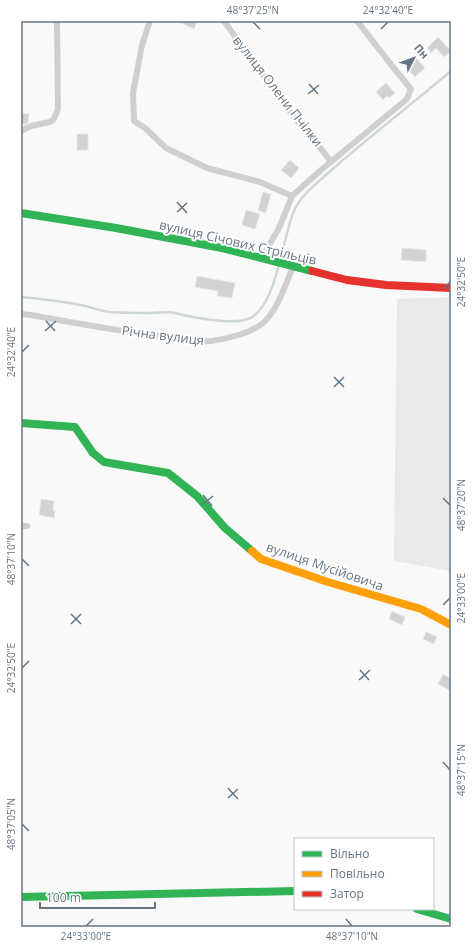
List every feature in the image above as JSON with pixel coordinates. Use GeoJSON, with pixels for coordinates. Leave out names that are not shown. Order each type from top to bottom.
{"type":"FeatureCollection","features":[{"type":"Feature","properties":{"kind":"street"},"geometry":{"type":"LineString","coordinates":[[21,131],[31,126],[50,122],[54,119],[58,109],[57,21]]}},
{"type":"Feature","properties":{"kind":"street"},"geometry":{"type":"LineString","coordinates":[[150,21],[142,45],[133,93],[134,121],[145,128],[166,148],[207,168],[260,182],[292,196]]}},
{"type":"Feature","properties":{"kind":"street","name":"вулиця Олени Пчілки"},"geometry":{"type":"LineString","coordinates":[[224,21],[272,88],[296,119],[326,153],[331,162]]}},
{"type":"Feature","properties":{"kind":"street"},"geometry":{"type":"LineString","coordinates":[[261,259],[279,228],[292,196],[406,99],[411,89],[357,21]]}},
{"type":"Feature","properties":{"kind":"street","name":"вулиця Січових Стрільців"},"geometry":{"type":"LineString","coordinates":[[21,213],[116,228],[222,248],[347,280],[386,285],[451,288]]}},
{"type":"Feature","properties":{"kind":"street","name":"Річна вулиця"},"geometry":{"type":"LineString","coordinates":[[21,314],[165,337],[196,341],[211,341],[249,331],[262,324],[274,309],[293,267]]}},
{"type":"Feature","properties":{"kind":"street","name":"вулиця Мусійовича"},"geometry":{"type":"LineString","coordinates":[[21,423],[75,427],[93,453],[104,462],[168,473],[197,496],[225,528],[261,559],[328,582],[421,609],[451,625]]}},
{"type":"Feature","properties":{"kind":"street"},"geometry":{"type":"LineString","coordinates":[[21,897],[294,892]]}},
{"type":"Feature","properties":{"kind":"street"},"geometry":{"type":"LineString","coordinates":[[420,910],[451,919]]}},
{"type":"Feature","properties":{"kind":"shaded area"},"geometry":{"type":"Polygon","coordinates":[[[451,297],[451,571],[394,561],[397,299],[451,297]]]}},
{"type":"Feature","properties":{"kind":"building"},"geometry":{"type":"Polygon","coordinates":[[[177,21],[197,21],[194,29],[177,21]]]}},
{"type":"Feature","properties":{"kind":"building"},"geometry":{"type":"Polygon","coordinates":[[[438,37],[451,51],[444,57],[436,48],[431,53],[427,48],[438,37]]]}},
{"type":"Feature","properties":{"kind":"building"},"geometry":{"type":"Polygon","coordinates":[[[415,57],[425,68],[415,77],[405,66],[415,57]]]}},
{"type":"Feature","properties":{"kind":"building"},"geometry":{"type":"Polygon","coordinates":[[[386,83],[395,93],[389,98],[387,96],[383,100],[376,92],[386,83]]]}},
{"type":"Feature","properties":{"kind":"building"},"geometry":{"type":"Polygon","coordinates":[[[21,113],[29,114],[28,123],[21,124],[21,113]]]}},
{"type":"Feature","properties":{"kind":"building"},"geometry":{"type":"Polygon","coordinates":[[[77,134],[88,134],[88,150],[77,150],[77,134]]]}},
{"type":"Feature","properties":{"kind":"building"},"geometry":{"type":"Polygon","coordinates":[[[290,160],[299,168],[291,178],[281,170],[290,160]]]}},
{"type":"Feature","properties":{"kind":"building"},"geometry":{"type":"Polygon","coordinates":[[[263,192],[271,194],[266,213],[258,210],[263,192]]]}},
{"type":"Feature","properties":{"kind":"building"},"geometry":{"type":"Polygon","coordinates":[[[246,210],[260,214],[255,229],[242,225],[246,210]]]}},
{"type":"Feature","properties":{"kind":"building"},"geometry":{"type":"Polygon","coordinates":[[[402,248],[426,250],[426,262],[401,260],[402,248]]]}},
{"type":"Feature","properties":{"kind":"building"},"geometry":{"type":"Polygon","coordinates":[[[197,276],[235,283],[232,298],[217,296],[218,291],[195,287],[197,276]]]}},
{"type":"Feature","properties":{"kind":"building"},"geometry":{"type":"Polygon","coordinates":[[[41,499],[54,501],[54,518],[39,515],[41,499]]]}},
{"type":"Feature","properties":{"kind":"building"},"geometry":{"type":"Polygon","coordinates":[[[392,611],[405,617],[402,625],[389,619],[392,611]]]}},
{"type":"Feature","properties":{"kind":"building"},"geometry":{"type":"Polygon","coordinates":[[[426,632],[437,637],[434,644],[423,639],[426,632]]]}},
{"type":"Feature","properties":{"kind":"building"},"geometry":{"type":"Polygon","coordinates":[[[443,674],[451,679],[451,691],[438,684],[443,674]]]}},
{"type":"Feature","properties":{"kind":"waterway"},"geometry":{"type":"LineString","coordinates":[[21,297],[51,300],[110,312],[170,312],[186,316],[227,321],[248,319],[258,312],[266,301],[272,287],[290,223],[297,205],[312,187],[451,71]]}},
{"type":"Feature","properties":{"kind":"traffic: fast"},"geometry":{"type":"LineString","coordinates":[[21,213],[116,228],[222,248],[312,271]]}},
{"type":"Feature","properties":{"kind":"traffic: fast"},"geometry":{"type":"LineString","coordinates":[[21,423],[75,427],[93,453],[104,462],[168,473],[197,496],[225,528],[252,551]]}},
{"type":"Feature","properties":{"kind":"traffic: fast"},"geometry":{"type":"LineString","coordinates":[[21,897],[294,891]]}},
{"type":"Feature","properties":{"kind":"traffic: fast"},"geometry":{"type":"LineString","coordinates":[[420,910],[451,919]]}},
{"type":"Feature","properties":{"kind":"traffic: slow"},"geometry":{"type":"LineString","coordinates":[[252,551],[261,559],[328,582],[421,609],[451,625]]}},
{"type":"Feature","properties":{"kind":"traffic: jam"},"geometry":{"type":"LineString","coordinates":[[312,271],[347,280],[386,285],[451,288]]}}]}
